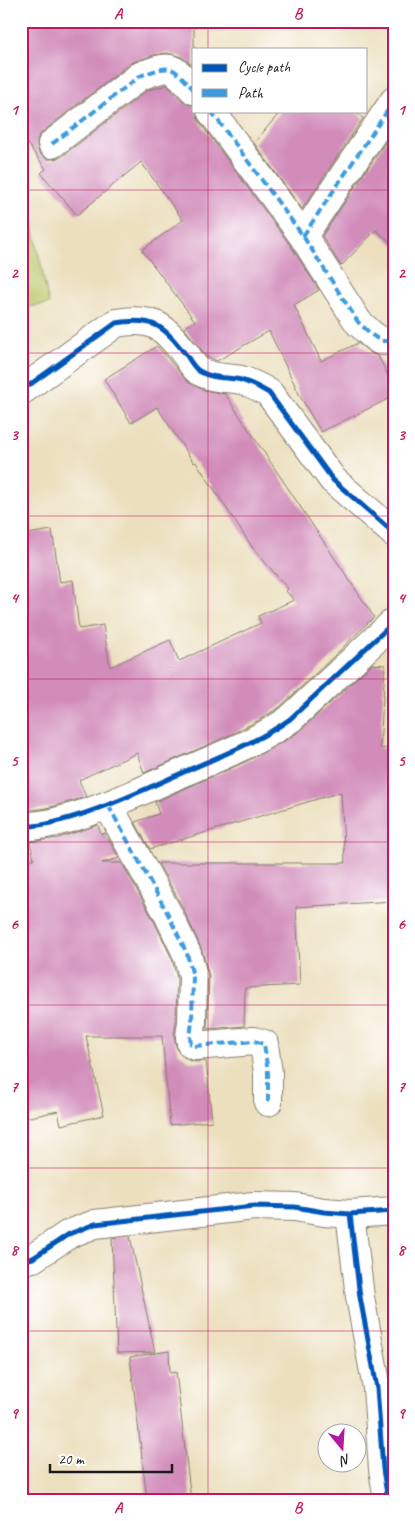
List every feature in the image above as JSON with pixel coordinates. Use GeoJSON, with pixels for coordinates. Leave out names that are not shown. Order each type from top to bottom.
{"type":"FeatureCollection","features":[{"type":"Feature","properties":{"kind":"street"},"geometry":{"type":"LineString","coordinates":[[52,144],[140,76],[148,72],[168,67],[179,74],[192,88]]}},
{"type":"Feature","properties":{"kind":"street"},"geometry":{"type":"LineString","coordinates":[[303,236],[394,101]]}},
{"type":"Feature","properties":{"kind":"street"},"geometry":{"type":"LineString","coordinates":[[212,112],[303,236],[358,322],[381,341],[394,339]]}},
{"type":"Feature","properties":{"kind":"street"},"geometry":{"type":"LineString","coordinates":[[21,391],[116,323],[133,320],[152,323],[168,333],[198,371],[220,378],[239,380],[256,385],[269,393],[333,480],[394,533]]}},
{"type":"Feature","properties":{"kind":"street"},"geometry":{"type":"LineString","coordinates":[[21,827],[60,821],[108,805],[275,730],[290,719],[394,622]]}},
{"type":"Feature","properties":{"kind":"street"},"geometry":{"type":"LineString","coordinates":[[108,805],[168,914],[187,954],[193,976],[191,1044],[195,1046],[254,1041],[264,1044],[268,1073],[268,1102]]}},
{"type":"Feature","properties":{"kind":"street"},"geometry":{"type":"LineString","coordinates":[[21,1261],[33,1258],[69,1234],[95,1224],[254,1206],[295,1207],[350,1214],[394,1211]]}},
{"type":"Feature","properties":{"kind":"street"},"geometry":{"type":"LineString","coordinates":[[350,1214],[360,1297],[377,1388],[383,1469],[388,1500]]}},
{"type":"Feature","properties":{"kind":"green space"},"geometry":{"type":"Polygon","coordinates":[[[23,176],[49,304],[21,308],[21,177],[23,176]]]}},
{"type":"Feature","properties":{"kind":"building"},"geometry":{"type":"Polygon","coordinates":[[[21,21],[194,21],[192,65],[182,57],[167,53],[154,55],[131,63],[42,132],[37,139],[39,153],[47,159],[61,157],[148,90],[167,85],[183,101],[192,105],[192,112],[196,112],[198,120],[290,245],[319,290],[294,305],[321,361],[358,343],[372,354],[378,356],[394,387],[394,396],[321,432],[301,398],[269,331],[217,361],[207,357],[184,328],[195,321],[142,250],[183,220],[141,162],[77,215],[41,173],[46,169],[21,135],[21,21]]]}},
{"type":"Feature","properties":{"kind":"building"},"geometry":{"type":"Polygon","coordinates":[[[280,112],[356,112],[363,118],[302,209],[254,143],[280,112]]]}},
{"type":"Feature","properties":{"kind":"building"},"geometry":{"type":"Polygon","coordinates":[[[388,138],[394,144],[394,245],[376,230],[341,266],[322,236],[388,138]]]}},
{"type":"Feature","properties":{"kind":"building"},"geometry":{"type":"Polygon","coordinates":[[[157,346],[188,382],[204,390],[225,394],[374,617],[280,707],[257,721],[144,773],[137,753],[79,780],[86,797],[47,808],[24,811],[21,799],[21,535],[52,530],[60,582],[73,580],[79,629],[103,625],[110,667],[170,640],[179,661],[261,623],[258,616],[294,600],[286,591],[288,589],[252,547],[157,407],[131,423],[104,379],[157,346]]]}},
{"type":"Feature","properties":{"kind":"building"},"geometry":{"type":"Polygon","coordinates":[[[372,664],[385,665],[380,748],[394,749],[394,901],[296,907],[300,985],[245,988],[244,1026],[207,1029],[209,976],[202,950],[182,906],[158,863],[345,863],[341,792],[150,849],[135,822],[159,814],[155,802],[245,762],[301,730],[372,664]]]}},
{"type":"Feature","properties":{"kind":"building"},"geometry":{"type":"Polygon","coordinates":[[[98,825],[101,834],[105,833],[119,858],[102,863],[122,863],[154,921],[172,959],[177,978],[174,1035],[176,1046],[179,1053],[188,1060],[196,1062],[206,1061],[212,1121],[170,1125],[162,1036],[86,1036],[104,1115],[61,1125],[58,1111],[21,1119],[21,860],[34,859],[30,842],[58,838],[98,825]]]}},
{"type":"Feature","properties":{"kind":"building"},"geometry":{"type":"Polygon","coordinates":[[[130,1236],[155,1352],[117,1353],[112,1238],[130,1236]]]}},
{"type":"Feature","properties":{"kind":"building"},"geometry":{"type":"Polygon","coordinates":[[[169,1351],[170,1373],[176,1372],[191,1500],[147,1500],[130,1357],[169,1351]]]}},
{"type":"Feature","properties":{"kind":"marked path"},"geometry":{"type":"LineString","coordinates":[[52,144],[140,76],[159,70],[170,69],[175,71],[192,88]]}},
{"type":"Feature","properties":{"kind":"marked path"},"geometry":{"type":"LineString","coordinates":[[303,236],[394,101]]}},
{"type":"Feature","properties":{"kind":"marked path"},"geometry":{"type":"LineString","coordinates":[[212,112],[303,236],[358,322],[381,341],[394,339]]}},
{"type":"Feature","properties":{"kind":"marked path"},"geometry":{"type":"LineString","coordinates":[[108,805],[168,914],[187,954],[193,976],[191,1044],[195,1046],[254,1041],[264,1044],[268,1073],[268,1102]]}},
{"type":"Feature","properties":{"kind":"cycle path"},"geometry":{"type":"LineString","coordinates":[[21,391],[116,323],[140,321],[158,326],[172,338],[199,371],[214,377],[241,380],[269,393],[333,480],[394,533]]}},
{"type":"Feature","properties":{"kind":"cycle path"},"geometry":{"type":"LineString","coordinates":[[21,827],[54,822],[107,805],[138,793],[265,735],[290,719],[394,622]]}},
{"type":"Feature","properties":{"kind":"cycle path"},"geometry":{"type":"LineString","coordinates":[[21,1261],[33,1258],[69,1234],[95,1224],[254,1206],[295,1207],[350,1214],[394,1211]]}},
{"type":"Feature","properties":{"kind":"cycle path"},"geometry":{"type":"LineString","coordinates":[[350,1214],[360,1297],[377,1388],[383,1469],[388,1500]]}}]}
